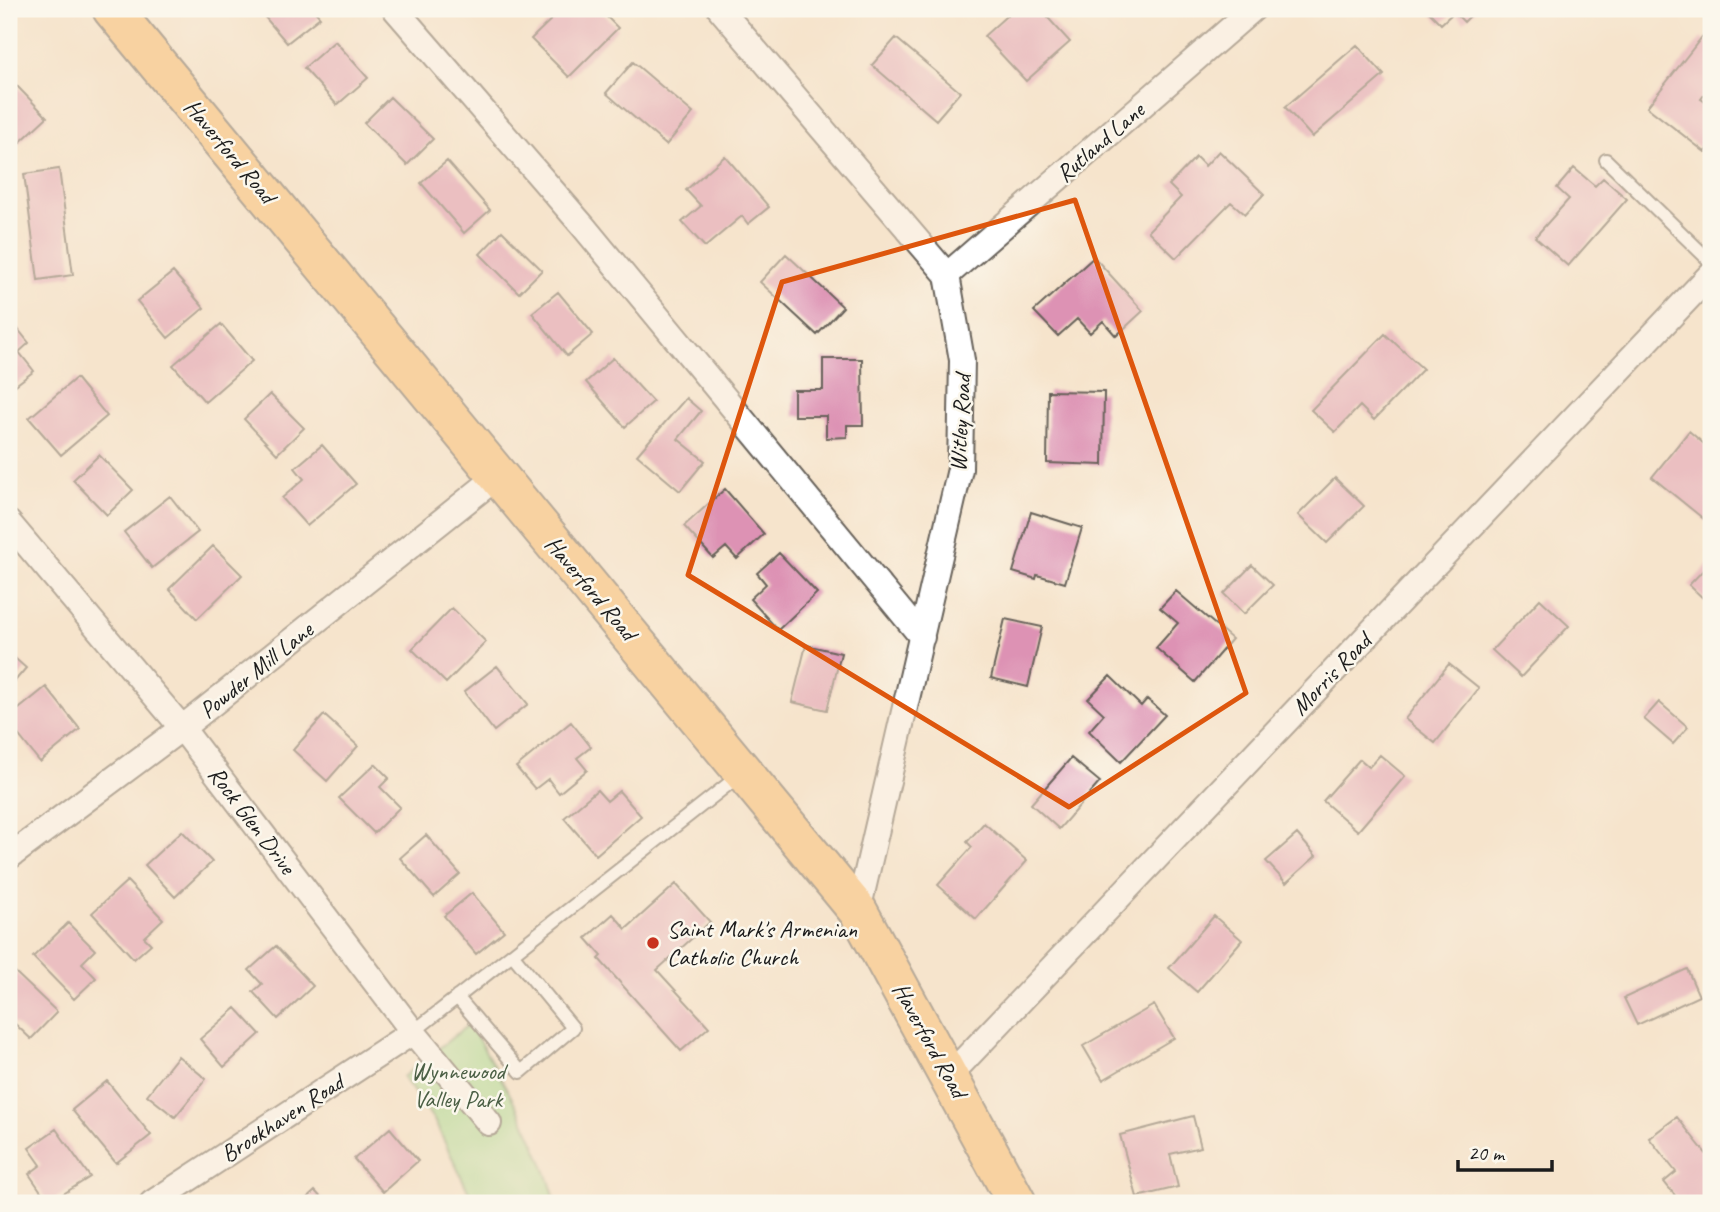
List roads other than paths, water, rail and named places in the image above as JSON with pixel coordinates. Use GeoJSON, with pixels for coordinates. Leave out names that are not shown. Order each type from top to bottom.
{"type":"FeatureCollection","features":[{"type":"Feature","properties":{"kind":"main road","name":"Haverford Road"},"geometry":{"type":"LineString","coordinates":[[112,9],[858,911],[950,1075],[1017,1203]]}},
{"type":"Feature","properties":{"kind":"street"},"geometry":{"type":"LineString","coordinates":[[395,9],[583,226],[922,637]]}},
{"type":"Feature","properties":{"kind":"street"},"geometry":{"type":"LineString","coordinates":[[720,9],[947,275]]}},
{"type":"Feature","properties":{"kind":"street","name":"Rutland Lane"},"geometry":{"type":"LineString","coordinates":[[947,275],[1253,9]]}},
{"type":"Feature","properties":{"kind":"street","name":"Morris Road"},"geometry":{"type":"LineString","coordinates":[[950,1075],[1711,274]]}},
{"type":"Feature","properties":{"kind":"street","name":"Witley Road"},"geometry":{"type":"LineString","coordinates":[[858,911],[960,469],[962,360],[947,275]]}},
{"type":"Feature","properties":{"kind":"street","name":"Powder Mill Lane"},"geometry":{"type":"LineString","coordinates":[[9,858],[183,729],[498,477]]}},
{"type":"Feature","properties":{"kind":"street","name":"Rock Glen Drive"},"geometry":{"type":"LineString","coordinates":[[9,523],[183,729],[413,1032],[489,1123]]}},
{"type":"Feature","properties":{"kind":"street","name":"Brookhaven Road"},"geometry":{"type":"LineString","coordinates":[[152,1203],[413,1032]]}},
{"type":"Feature","properties":{"kind":"lane"},"geometry":{"type":"LineString","coordinates":[[1605,160],[1711,262]]}},
{"type":"Feature","properties":{"kind":"lane"},"geometry":{"type":"LineString","coordinates":[[413,1032],[744,772]]}},
{"type":"Feature","properties":{"kind":"lane"},"geometry":{"type":"LineString","coordinates":[[457,997],[521,1072],[573,1028],[512,954]]}},
{"type":"Feature","properties":{"kind":"place","name":"Saint Mark's Armenian Catholic Church"},"geometry":{"type":"Point","coordinates":[653,943]}},
{"type":"Feature","properties":{"kind":"park label","name":"Wynnewood Valley Park"},"geometry":{"type":"Point","coordinates":[458,1085]}}]}
